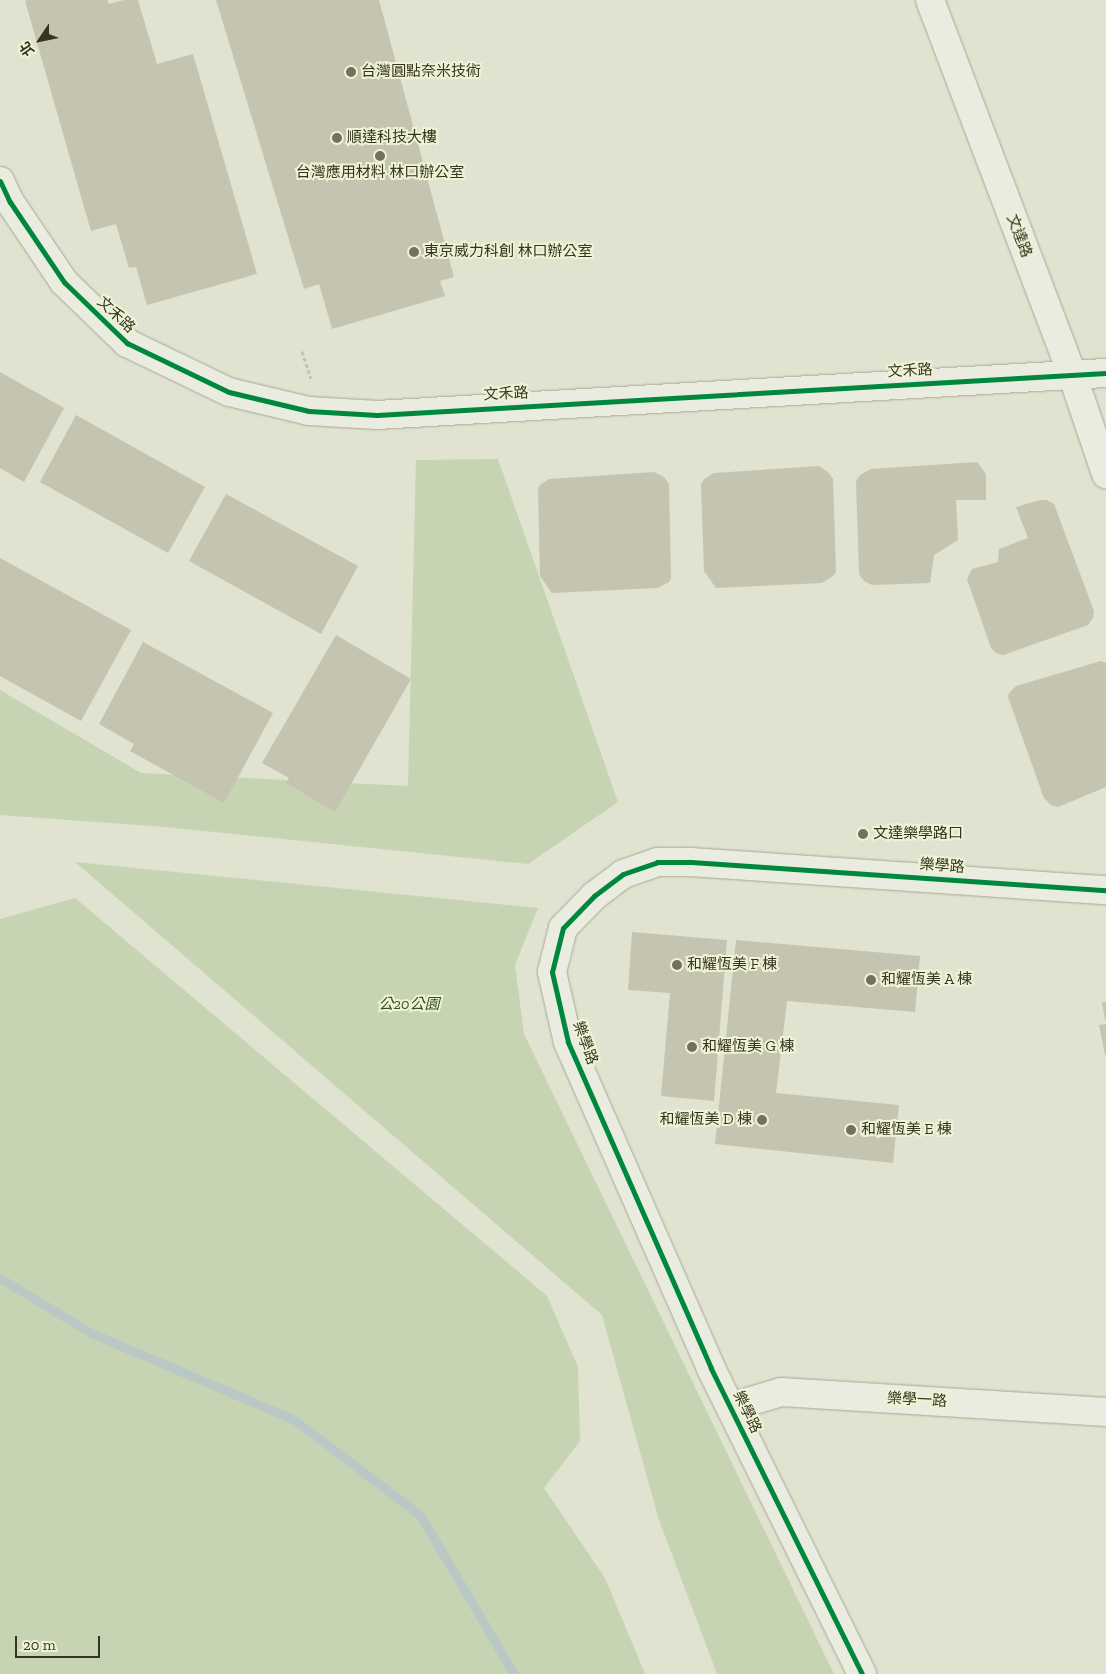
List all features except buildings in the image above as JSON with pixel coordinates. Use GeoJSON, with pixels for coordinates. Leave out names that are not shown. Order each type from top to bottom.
{"type":"FeatureCollection","features":[{"type":"Feature","properties":{"kind":"street","name":"文達路"},"geometry":{"type":"LineString","coordinates":[[930,0],[1072,374],[1106,474]]}},
{"type":"Feature","properties":{"kind":"street","name":"文禾路"},"geometry":{"type":"LineString","coordinates":[[0,181],[10,202],[64,282],[127,343],[229,392],[309,411],[377,414],[1072,374],[1106,374]]}},
{"type":"Feature","properties":{"kind":"street","name":"樂學路"},"geometry":{"type":"LineString","coordinates":[[862,1674],[712,1368],[568,1042],[552,972],[563,928],[594,896],[623,874],[657,862],[690,862],[1106,890]]}},
{"type":"Feature","properties":{"kind":"street","name":"樂學一路"},"geometry":{"type":"LineString","coordinates":[[731,1407],[781,1392],[1106,1412]]}},
{"type":"Feature","properties":{"kind":"path"},"geometry":{"type":"LineString","coordinates":[[302,351],[311,379]]}},
{"type":"Feature","properties":{"kind":"green space"},"geometry":{"type":"Polygon","coordinates":[[[498,459],[618,802],[528,864],[165,827],[0,815],[0,690],[141,773],[408,786],[416,460],[498,459]]]}},
{"type":"Feature","properties":{"kind":"green space","name":"公20公園"},"geometry":{"type":"Polygon","coordinates":[[[75,862],[538,908],[515,965],[524,1034],[834,1674],[717,1674],[659,1520],[602,1315],[75,862]]]}},
{"type":"Feature","properties":{"kind":"green space"},"geometry":{"type":"Polygon","coordinates":[[[75,898],[547,1296],[578,1367],[580,1441],[544,1488],[605,1578],[645,1674],[0,1674],[0,919],[75,898]]]}},
{"type":"Feature","properties":{"kind":"waterway"},"geometry":{"type":"LineString","coordinates":[[0,1278],[91,1333],[293,1419],[420,1515],[514,1674]]}},
{"type":"Feature","properties":{"kind":"cycle path"},"geometry":{"type":"LineString","coordinates":[[0,181],[10,202],[64,282],[127,343],[229,392],[309,411],[377,415],[1106,373]]}},
{"type":"Feature","properties":{"kind":"cycle path"},"geometry":{"type":"LineString","coordinates":[[862,1674],[711,1368],[568,1042],[552,972],[563,928],[594,896],[623,874],[657,862],[690,862],[1106,890]]}},
{"type":"Feature","properties":{"kind":"place","name":"台灣圓點奈米技術"},"geometry":{"type":"Point","coordinates":[351,72]}},
{"type":"Feature","properties":{"kind":"place","name":"順達科技大樓"},"geometry":{"type":"Point","coordinates":[337,138]}},
{"type":"Feature","properties":{"kind":"place","name":"台灣應用材料 林口辦公室"},"geometry":{"type":"Point","coordinates":[380,156]}},
{"type":"Feature","properties":{"kind":"place","name":"東京威力科創 林口辦公室"},"geometry":{"type":"Point","coordinates":[414,252]}},
{"type":"Feature","properties":{"kind":"place","name":"文達樂學路口"},"geometry":{"type":"Point","coordinates":[863,834]}},
{"type":"Feature","properties":{"kind":"place","name":"和耀恆美 F 棟"},"geometry":{"type":"Point","coordinates":[677,965]}},
{"type":"Feature","properties":{"kind":"place","name":"和耀恆美 A 棟"},"geometry":{"type":"Point","coordinates":[871,980]}},
{"type":"Feature","properties":{"kind":"place","name":"和耀恆美 G 棟"},"geometry":{"type":"Point","coordinates":[692,1047]}},
{"type":"Feature","properties":{"kind":"place","name":"和耀恆美 D 棟"},"geometry":{"type":"Point","coordinates":[762,1120]}},
{"type":"Feature","properties":{"kind":"place","name":"和耀恆美 E 棟"},"geometry":{"type":"Point","coordinates":[851,1130]}}]}
